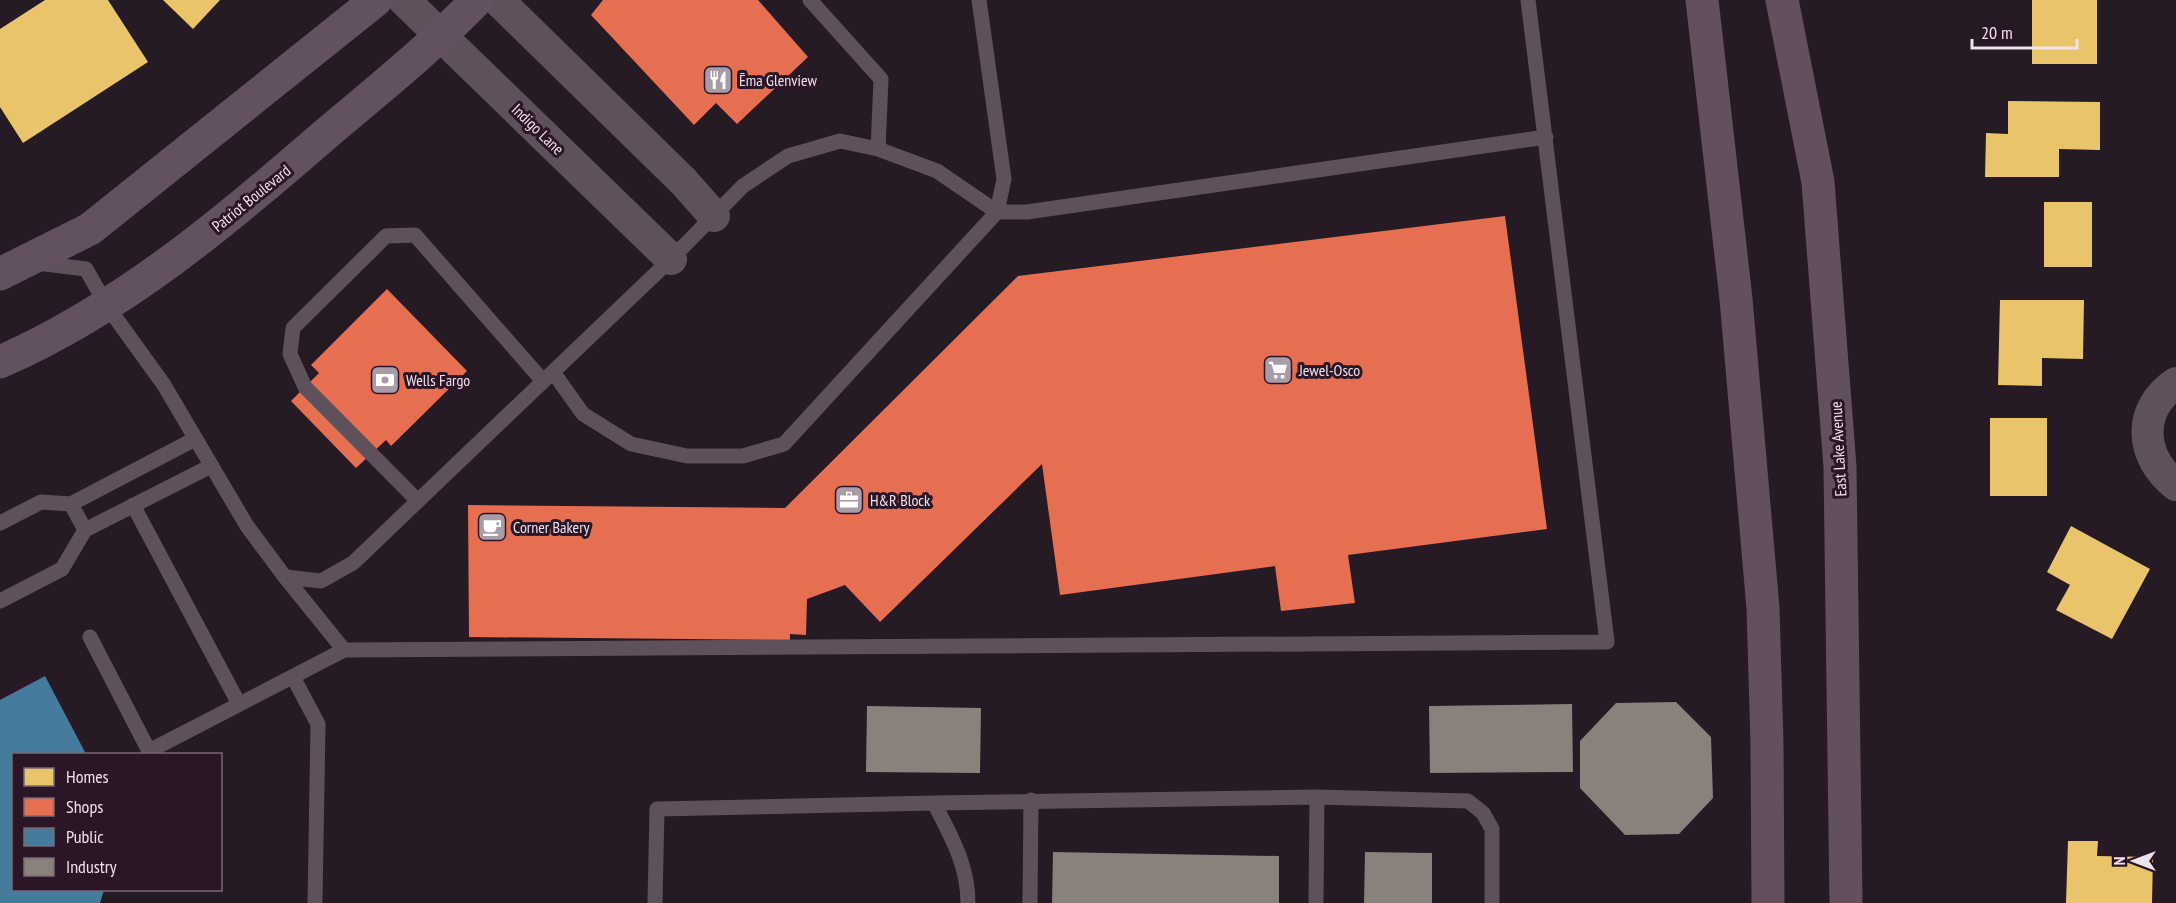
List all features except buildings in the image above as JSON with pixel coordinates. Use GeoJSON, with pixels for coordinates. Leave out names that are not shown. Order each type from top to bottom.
{"type":"FeatureCollection","features":[{"type":"Feature","properties":{"kind":"main road"},"geometry":{"type":"LineString","coordinates":[[13,268],[90,229],[376,0]]}},
{"type":"Feature","properties":{"kind":"main road","name":"Patriot Boulevard"},"geometry":{"type":"LineString","coordinates":[[0,362],[34,347],[107,306],[236,212],[441,36],[477,0]]}},
{"type":"Feature","properties":{"kind":"main road"},"geometry":{"type":"LineString","coordinates":[[1702,0],[1736,299],[1763,608],[1768,903]]}},
{"type":"Feature","properties":{"kind":"main road","name":"East Lake Avenue"},"geometry":{"type":"LineString","coordinates":[[1782,0],[1818,182],[1840,467],[1846,903]]}},
{"type":"Feature","properties":{"kind":"street","name":"Indigo Lane"},"geometry":{"type":"LineString","coordinates":[[404,0],[671,259]]}},
{"type":"Feature","properties":{"kind":"street"},"geometry":{"type":"LineString","coordinates":[[498,0],[684,182],[714,216]]}},
{"type":"Feature","properties":{"kind":"street"},"geometry":{"type":"LineString","coordinates":[[2176,382],[2167,388],[2157,401],[2150,416],[2147,432],[2149,448],[2155,463],[2176,485]]}},
{"type":"Feature","properties":{"kind":"lane"},"geometry":{"type":"LineString","coordinates":[[810,0],[881,79],[878,148]]}},
{"type":"Feature","properties":{"kind":"lane"},"geometry":{"type":"LineString","coordinates":[[418,501],[305,387],[290,354],[293,328],[386,236],[415,235],[583,414],[631,444],[687,456],[743,456],[784,444],[997,212],[1004,179],[979,0]]}},
{"type":"Feature","properties":{"kind":"lane"},"geometry":{"type":"LineString","coordinates":[[90,637],[149,751],[344,650],[1607,642],[1528,0]]}},
{"type":"Feature","properties":{"kind":"lane"},"geometry":{"type":"LineString","coordinates":[[285,577],[321,581],[353,563],[671,259],[743,186],[788,156],[840,141],[878,148],[937,171],[997,212],[1027,212],[1546,137]]}},
{"type":"Feature","properties":{"kind":"lane"},"geometry":{"type":"LineString","coordinates":[[13,268],[86,268],[107,306],[164,386],[247,526],[344,650]]}},
{"type":"Feature","properties":{"kind":"lane"},"geometry":{"type":"LineString","coordinates":[[0,523],[41,502],[71,504],[195,439]]}},
{"type":"Feature","properties":{"kind":"lane"},"geometry":{"type":"LineString","coordinates":[[0,601],[62,569],[85,530],[211,466]]}},
{"type":"Feature","properties":{"kind":"lane"},"geometry":{"type":"LineString","coordinates":[[71,504],[85,530]]}},
{"type":"Feature","properties":{"kind":"lane"},"geometry":{"type":"LineString","coordinates":[[133,505],[239,704]]}},
{"type":"Feature","properties":{"kind":"lane"},"geometry":{"type":"LineString","coordinates":[[293,677],[318,724],[315,903]]}},
{"type":"Feature","properties":{"kind":"lane"},"geometry":{"type":"LineString","coordinates":[[1316,903],[1317,797]]}},
{"type":"Feature","properties":{"kind":"lane"},"geometry":{"type":"LineString","coordinates":[[655,903],[657,809],[1031,800],[1317,797],[1468,801],[1483,813],[1492,829],[1492,903]]}},
{"type":"Feature","properties":{"kind":"lane"},"geometry":{"type":"LineString","coordinates":[[1030,903],[1031,800]]}},
{"type":"Feature","properties":{"kind":"lane"},"geometry":{"type":"LineString","coordinates":[[934,802],[956,843],[968,883],[968,903]]}},
{"type":"Feature","properties":{"kind":"place","name":"Ēma Glenview"},"geometry":{"type":"Point","coordinates":[718,80]}},
{"type":"Feature","properties":{"kind":"place","name":"Jewel-Osco"},"geometry":{"type":"Point","coordinates":[1278,370]}},
{"type":"Feature","properties":{"kind":"place","name":"Wells Fargo"},"geometry":{"type":"Point","coordinates":[385,380]}},
{"type":"Feature","properties":{"kind":"place","name":"H&R Block"},"geometry":{"type":"Point","coordinates":[849,500]}},
{"type":"Feature","properties":{"kind":"place","name":"Corner Bakery"},"geometry":{"type":"Point","coordinates":[492,527]}}]}
